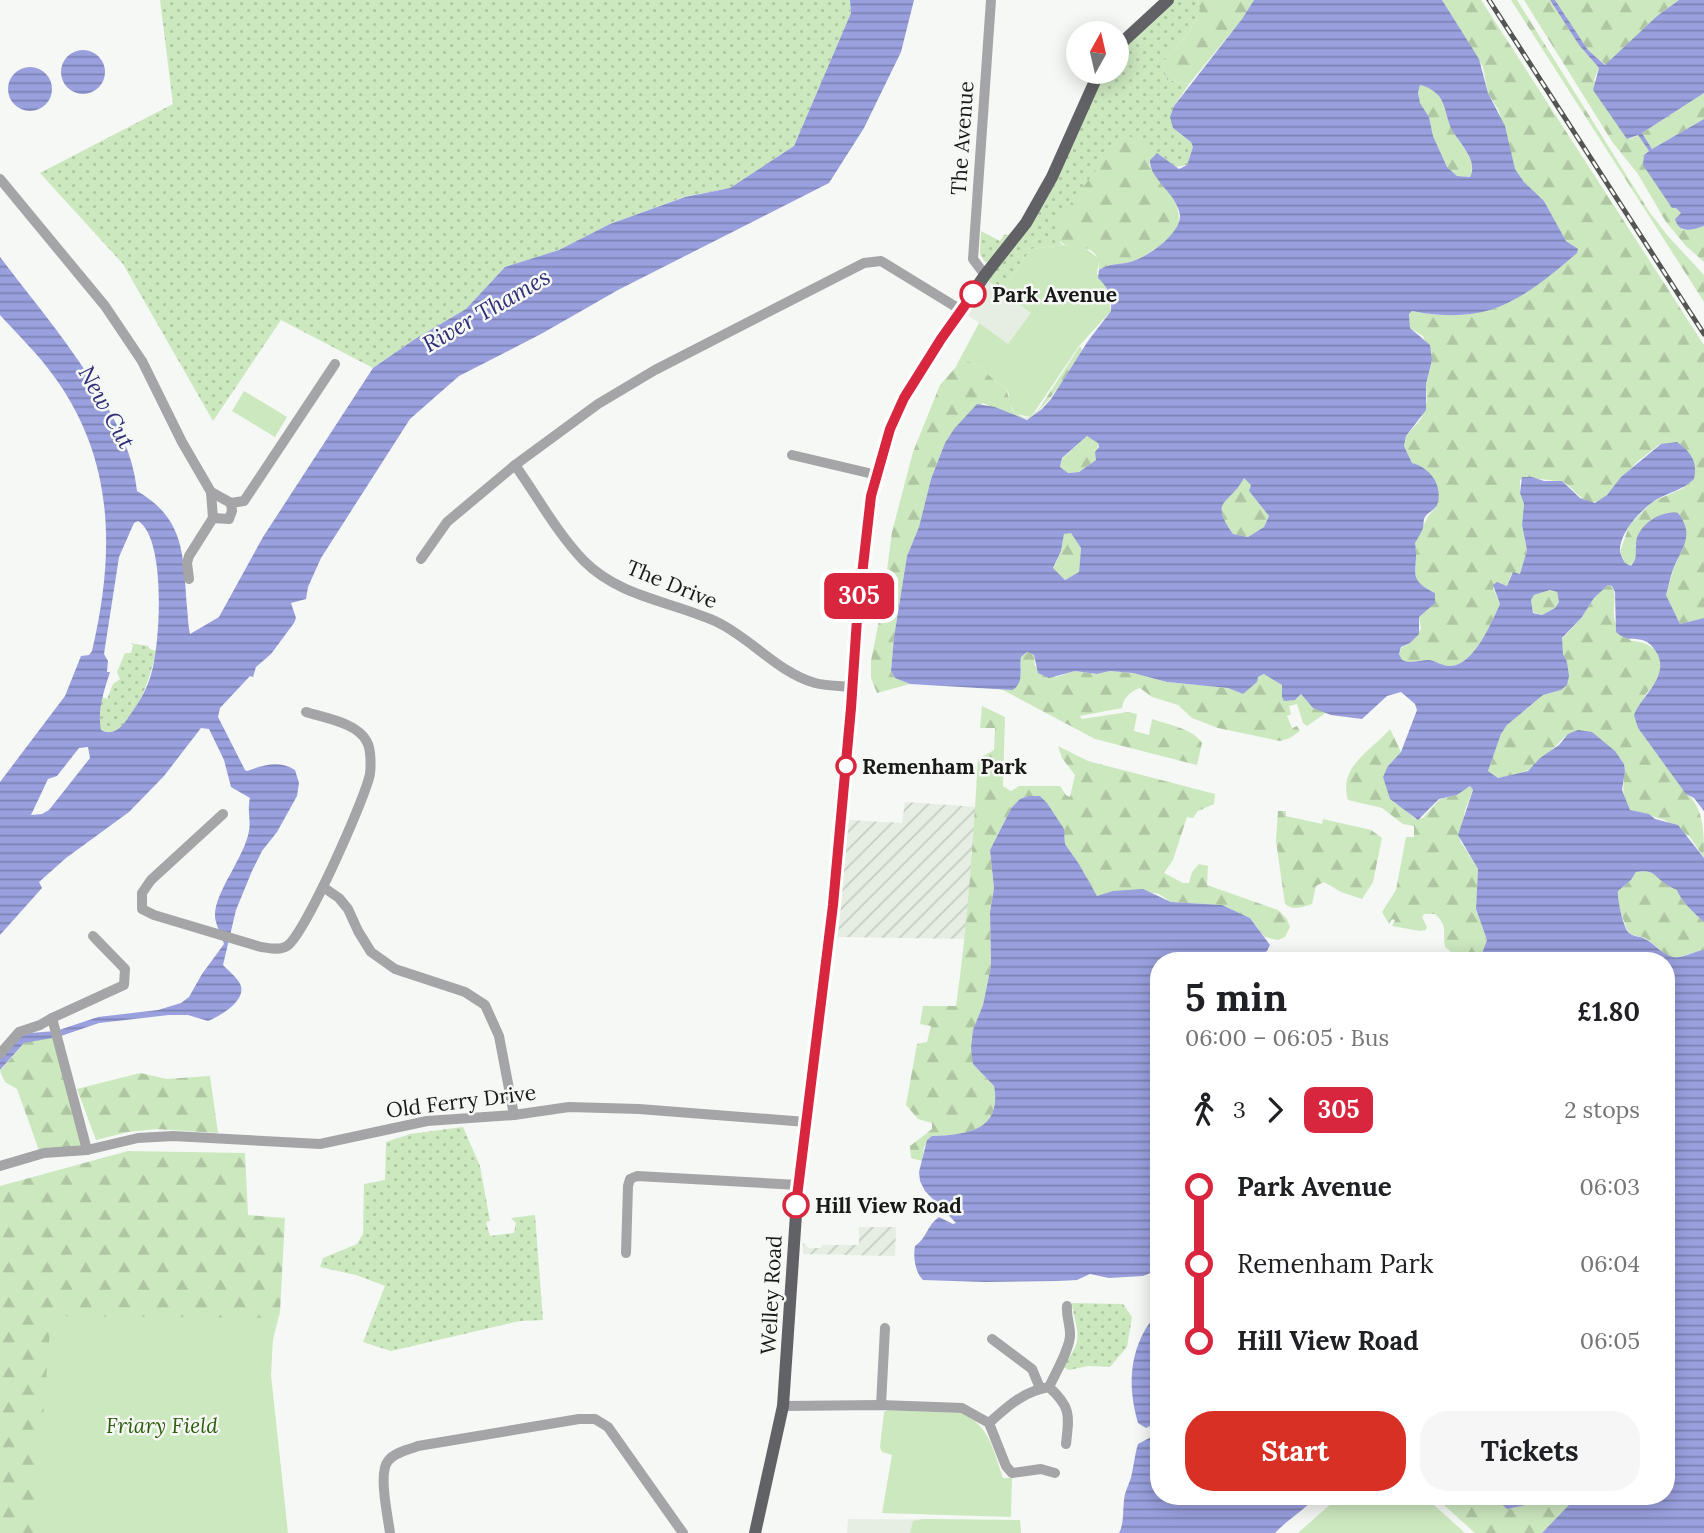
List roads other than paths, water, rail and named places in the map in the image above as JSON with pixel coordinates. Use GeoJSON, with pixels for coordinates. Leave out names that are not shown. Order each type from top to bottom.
{"type":"FeatureCollection","features":[{"type":"Feature","properties":{"kind":"main road"},"geometry":{"type":"LineString","coordinates":[[1129,35],[1163,2]]}},
{"type":"Feature","properties":{"kind":"main road","name":"Welley Road"},"geometry":{"type":"LineString","coordinates":[[755,1533],[783,1406],[798,1185],[833,905],[863,550],[871,496],[890,429],[904,398],[985,275],[1026,223],[1052,177],[1094,84]]}},
{"type":"Feature","properties":{"kind":"street","name":"The Avenue"},"geometry":{"type":"LineString","coordinates":[[985,275],[973,259],[991,0]]}},
{"type":"Feature","properties":{"kind":"street"},"geometry":{"type":"LineString","coordinates":[[0,179],[105,306],[142,361],[182,442],[211,492],[214,518],[192,550],[187,564],[189,579]]}},
{"type":"Feature","properties":{"kind":"street"},"geometry":{"type":"LineString","coordinates":[[422,559],[447,522],[515,465],[598,404],[655,370],[864,263],[881,261],[961,310]]}},
{"type":"Feature","properties":{"kind":"street"},"geometry":{"type":"LineString","coordinates":[[211,492],[231,503],[244,501],[335,365]]}},
{"type":"Feature","properties":{"kind":"street"},"geometry":{"type":"LineString","coordinates":[[792,455],[877,475]]}},
{"type":"Feature","properties":{"kind":"street","name":"The Drive"},"geometry":{"type":"LineString","coordinates":[[515,465],[585,561],[613,582],[629,592],[716,621],[790,671],[815,683],[852,687]]}},
{"type":"Feature","properties":{"kind":"street"},"geometry":{"type":"LineString","coordinates":[[214,518],[229,519],[231,503]]}},
{"type":"Feature","properties":{"kind":"street"},"geometry":{"type":"LineString","coordinates":[[223,814],[151,880],[142,893],[142,909],[233,939],[279,950],[289,946],[323,887],[365,793],[370,770],[368,743],[357,730],[306,712]]}},
{"type":"Feature","properties":{"kind":"street"},"geometry":{"type":"LineString","coordinates":[[323,887],[339,898],[348,909],[371,952],[395,968],[465,992],[485,1005],[499,1037],[514,1115]]}},
{"type":"Feature","properties":{"kind":"street"},"geometry":{"type":"LineString","coordinates":[[0,1054],[19,1032],[40,1025],[124,985],[125,969],[93,936]]}},
{"type":"Feature","properties":{"kind":"street"},"geometry":{"type":"LineString","coordinates":[[52,1018],[87,1150]]}},
{"type":"Feature","properties":{"kind":"street","name":"Old Ferry Drive"},"geometry":{"type":"LineString","coordinates":[[0,1166],[44,1153],[87,1150],[138,1138],[173,1136],[320,1144],[428,1121],[514,1115],[569,1107],[639,1109],[806,1122]]}},
{"type":"Feature","properties":{"kind":"street"},"geometry":{"type":"LineString","coordinates":[[626,1253],[628,1186],[630,1179],[637,1176],[798,1185]]}},
{"type":"Feature","properties":{"kind":"street"},"geometry":{"type":"LineString","coordinates":[[989,1423],[1016,1399],[1044,1387],[1068,1344],[1070,1333],[1066,1319],[1067,1306]]}},
{"type":"Feature","properties":{"kind":"street"},"geometry":{"type":"LineString","coordinates":[[881,1405],[890,1343],[885,1328]]}},
{"type":"Feature","properties":{"kind":"street"},"geometry":{"type":"LineString","coordinates":[[992,1339],[1032,1369],[1044,1387],[1058,1395],[1069,1413],[1066,1444]]}},
{"type":"Feature","properties":{"kind":"street"},"geometry":{"type":"LineString","coordinates":[[783,1406],[962,1408],[989,1423],[1006,1466],[1012,1473],[1041,1469],[1055,1473]]}},
{"type":"Feature","properties":{"kind":"street"},"geometry":{"type":"LineString","coordinates":[[390,1533],[383,1472],[388,1461],[398,1452],[579,1419],[595,1419],[608,1427],[683,1533]]}},
{"type":"Feature","properties":{"kind":"water"},"geometry":{"type":"Polygon","coordinates":[[[850,0],[914,0],[901,52],[864,128],[829,183],[618,290],[459,376],[410,419],[321,558],[308,587],[306,599],[291,603],[296,618],[294,623],[271,654],[256,667],[253,677],[250,676],[220,708],[218,717],[245,770],[271,764],[283,765],[295,770],[299,783],[297,796],[277,832],[262,851],[236,910],[223,965],[239,982],[241,988],[237,1000],[226,1011],[208,1021],[188,1015],[169,1015],[99,1023],[58,1037],[24,1043],[0,1070],[0,1059],[20,1037],[30,1033],[56,1031],[98,1017],[158,1010],[181,1003],[189,997],[224,944],[215,917],[216,907],[246,842],[250,798],[231,787],[224,760],[209,729],[201,728],[164,776],[129,812],[66,858],[39,882],[42,888],[0,935],[0,782],[65,696],[81,656],[89,655],[92,651],[104,578],[106,543],[99,473],[73,407],[47,367],[0,315],[0,257],[84,368],[103,399],[120,431],[131,461],[137,491],[165,514],[173,527],[182,556],[190,634],[219,617],[263,537],[373,368],[466,309],[505,267],[559,250],[610,224],[685,197],[730,188],[794,146],[851,13],[850,0]],[[138,521],[134,523],[119,557],[104,654],[108,661],[107,672],[110,672],[100,715],[101,730],[106,732],[121,726],[138,704],[149,680],[156,653],[159,612],[157,567],[147,531],[138,521]],[[88,747],[79,748],[57,776],[48,779],[31,815],[49,810],[90,758],[88,747]]]}},
{"type":"Feature","properties":{"kind":"water"},"geometry":{"type":"Polygon","coordinates":[[[1254,0],[1442,0],[1479,59],[1488,93],[1505,126],[1515,169],[1544,201],[1566,241],[1578,249],[1577,253],[1538,284],[1502,306],[1462,315],[1412,311],[1409,314],[1410,328],[1430,345],[1432,360],[1426,384],[1426,410],[1406,436],[1404,446],[1412,463],[1424,468],[1434,478],[1439,498],[1436,507],[1425,517],[1415,543],[1416,578],[1425,588],[1435,593],[1435,603],[1419,617],[1419,634],[1401,647],[1399,654],[1405,661],[1429,660],[1450,666],[1467,659],[1481,641],[1500,604],[1493,585],[1497,582],[1507,586],[1513,572],[1520,574],[1527,550],[1522,525],[1522,477],[1562,481],[1580,498],[1595,503],[1661,444],[1677,442],[1690,454],[1694,462],[1694,479],[1654,501],[1643,511],[1631,523],[1623,537],[1620,552],[1625,563],[1631,566],[1635,558],[1637,537],[1645,525],[1658,516],[1671,513],[1678,513],[1683,520],[1686,540],[1666,595],[1680,624],[1704,618],[1704,811],[1694,798],[1686,794],[1638,728],[1634,715],[1657,679],[1660,663],[1658,655],[1649,643],[1624,637],[1616,632],[1615,592],[1612,586],[1608,585],[1562,638],[1569,676],[1567,685],[1561,690],[1543,695],[1507,725],[1501,734],[1488,771],[1498,778],[1528,771],[1568,734],[1578,730],[1592,732],[1615,751],[1624,764],[1622,790],[1630,810],[1678,825],[1704,858],[1704,922],[1685,903],[1677,890],[1650,872],[1636,872],[1618,891],[1619,906],[1629,933],[1645,939],[1664,952],[1482,952],[1487,940],[1476,909],[1478,869],[1458,835],[1473,790],[1470,786],[1457,795],[1439,799],[1418,820],[1390,799],[1383,777],[1388,766],[1401,752],[1417,710],[1415,704],[1401,692],[1387,696],[1362,719],[1331,715],[1313,708],[1301,694],[1295,700],[1284,701],[1282,685],[1264,674],[1243,694],[1228,688],[1167,682],[1133,673],[1110,671],[1097,674],[1075,671],[1049,678],[1038,673],[1034,655],[1027,652],[1021,657],[1019,684],[1012,690],[910,684],[895,678],[891,671],[894,637],[907,556],[919,527],[931,479],[945,443],[977,404],[995,407],[1027,420],[1042,409],[1111,311],[1109,293],[1098,278],[1099,270],[1145,256],[1161,245],[1174,231],[1179,223],[1179,211],[1172,197],[1154,175],[1150,160],[1157,153],[1179,169],[1187,165],[1193,147],[1191,142],[1173,128],[1170,117],[1174,106],[1254,0]],[[1420,85],[1420,103],[1429,117],[1433,136],[1447,167],[1457,176],[1470,177],[1470,158],[1451,128],[1439,96],[1420,85]],[[1087,436],[1062,458],[1060,467],[1068,473],[1079,472],[1096,460],[1098,443],[1087,436]],[[1244,478],[1224,503],[1222,514],[1233,534],[1248,537],[1264,527],[1269,516],[1249,491],[1251,485],[1244,478]],[[1071,533],[1064,534],[1061,551],[1053,568],[1065,580],[1079,572],[1081,548],[1071,533]],[[1550,590],[1534,595],[1531,600],[1533,613],[1542,615],[1555,608],[1559,602],[1557,592],[1550,590]]]}},
{"type":"Feature","properties":{"kind":"water"},"geometry":{"type":"Polygon","coordinates":[[[1550,0],[1555,0],[1588,50],[1605,65],[1657,16],[1679,0],[1704,0],[1704,93],[1642,133],[1652,149],[1704,119],[1704,226],[1687,230],[1677,224],[1675,219],[1681,213],[1672,208],[1643,165],[1644,155],[1649,151],[1638,135],[1627,139],[1593,90],[1599,68],[1579,45],[1550,0]]]}},
{"type":"Feature","properties":{"kind":"water"},"geometry":{"type":"Polygon","coordinates":[[[83,50],[92,51],[99,56],[104,63],[104,81],[99,88],[92,93],[83,94],[74,93],[67,88],[62,81],[61,72],[62,63],[67,56],[74,51],[83,50]]]}},
{"type":"Feature","properties":{"kind":"water"},"geometry":{"type":"Polygon","coordinates":[[[30,67],[39,68],[46,73],[51,80],[51,98],[46,105],[39,110],[30,111],[21,110],[14,105],[9,98],[8,89],[9,80],[14,73],[21,68],[30,67]]]}},
{"type":"Feature","properties":{"kind":"water"},"geometry":{"type":"Polygon","coordinates":[[[1040,796],[1047,803],[1064,829],[1065,844],[1097,896],[1113,891],[1143,889],[1171,902],[1222,905],[1250,918],[1270,945],[1266,952],[1150,952],[1150,1273],[1143,1276],[1109,1278],[1090,1274],[1077,1280],[1057,1281],[923,1280],[915,1264],[915,1246],[939,1217],[956,1223],[925,1191],[920,1181],[919,1172],[927,1140],[932,1136],[958,1134],[980,1127],[993,1112],[994,1086],[973,1064],[971,1048],[973,1030],[983,1005],[991,966],[990,912],[994,888],[990,850],[1012,807],[1020,799],[1040,796]]]}},
{"type":"Feature","properties":{"kind":"water"},"geometry":{"type":"Polygon","coordinates":[[[1704,950],[1704,1533],[1542,1533],[1569,1505],[1675,1505],[1675,957],[1704,950]]]}},
{"type":"Feature","properties":{"kind":"water"},"geometry":{"type":"Polygon","coordinates":[[[1149,1324],[1150,1426],[1146,1428],[1138,1423],[1132,1378],[1136,1350],[1149,1324]]]}},
{"type":"Feature","properties":{"kind":"water"},"geometry":{"type":"Polygon","coordinates":[[[1150,1438],[1150,1505],[1307,1505],[1275,1533],[1119,1533],[1125,1494],[1138,1444],[1150,1438]]]}},
{"type":"Feature","properties":{"kind":"water"},"geometry":{"type":"Polygon","coordinates":[[[1503,1505],[1526,1505],[1507,1509],[1503,1505]]]}},
{"type":"Feature","properties":{"kind":"railway"},"geometry":{"type":"LineString","coordinates":[[1489,0],[1704,334]]}},
{"type":"Feature","properties":{"kind":"place","name":"Park Avenue"},"geometry":{"type":"Point","coordinates":[973,294]}},
{"type":"Feature","properties":{"kind":"place","name":"Remenham Park"},"geometry":{"type":"Point","coordinates":[846,766]}},
{"type":"Feature","properties":{"kind":"place","name":"Hill View Road"},"geometry":{"type":"Point","coordinates":[796,1205]}},
{"type":"Feature","properties":{"kind":"water label","name":"River Thames"},"geometry":{"type":"Point","coordinates":[486,310]}},
{"type":"Feature","properties":{"kind":"water label","name":"New Cut"},"geometry":{"type":"Point","coordinates":[107,407]}},
{"type":"Feature","properties":{"kind":"park label","name":"Friary Field"},"geometry":{"type":"Point","coordinates":[162,1425]}}]}
